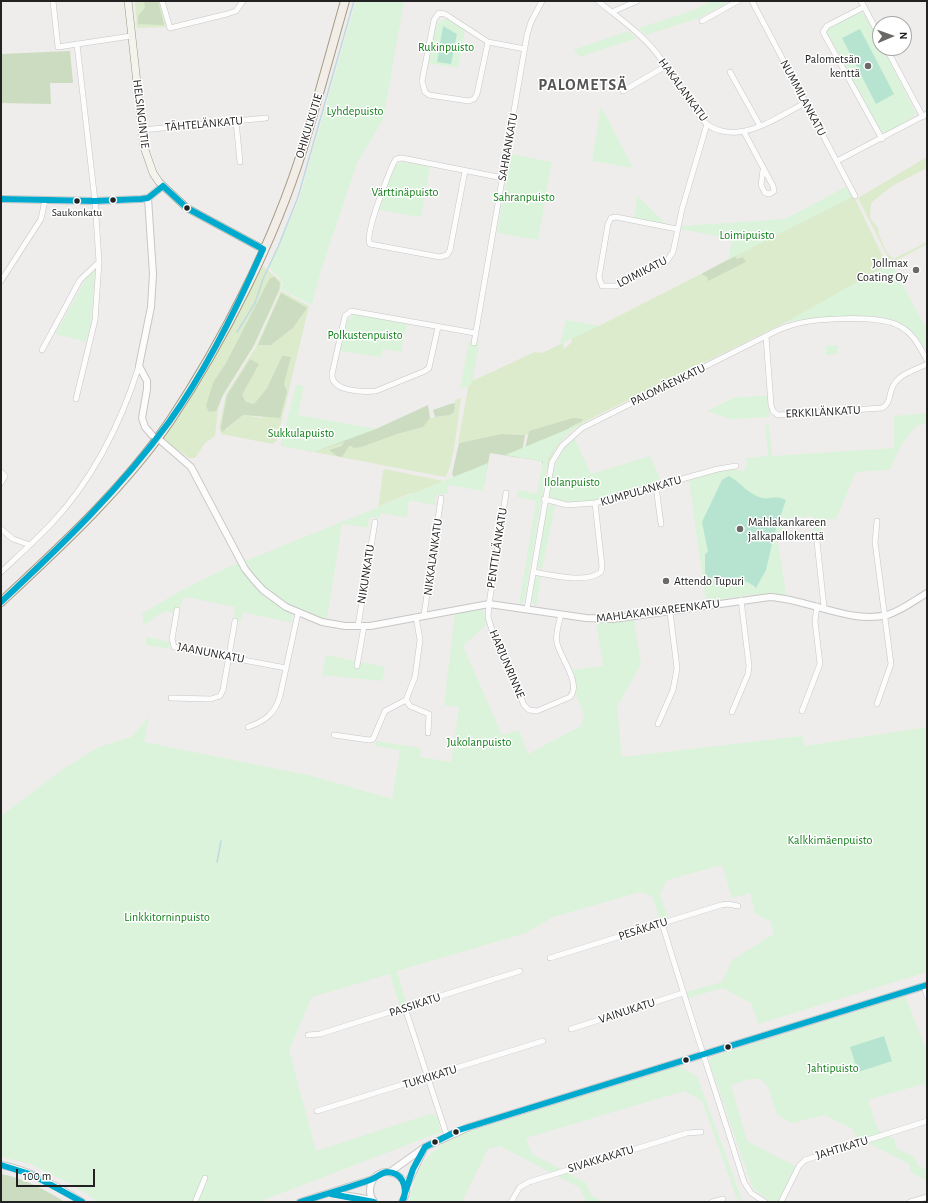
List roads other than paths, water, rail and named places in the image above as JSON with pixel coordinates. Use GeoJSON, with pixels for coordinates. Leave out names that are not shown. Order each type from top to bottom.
{"type":"FeatureCollection","features":[{"type":"Feature","properties":{"kind":"main road","name":"HELSINGINTIE"},"geometry":{"type":"LineString","coordinates":[[128,1],[144,147],[150,165],[163,186],[187,208],[263,248]]}},
{"type":"Feature","properties":{"kind":"main road","name":"OHIKULKUTIE"},"geometry":{"type":"LineString","coordinates":[[263,248],[303,149],[345,1]]}},
{"type":"Feature","properties":{"kind":"main road"},"geometry":{"type":"LineString","coordinates":[[1,602],[63,544],[98,507],[169,422],[197,378],[233,313],[263,248]]}},
{"type":"Feature","properties":{"kind":"street"},"geometry":{"type":"LineString","coordinates":[[53,1],[58,47],[131,36]]}},
{"type":"Feature","properties":{"kind":"street"},"geometry":{"type":"LineString","coordinates":[[162,1],[170,28],[227,14],[236,10],[242,1]]}},
{"type":"Feature","properties":{"kind":"street","name":"SAHRANKATU"},"geometry":{"type":"LineString","coordinates":[[474,343],[528,29],[542,1]]}},
{"type":"Feature","properties":{"kind":"street","name":"HAKALANKATU"},"geometry":{"type":"LineString","coordinates":[[598,1],[646,41],[666,66],[707,124],[724,131],[744,132],[760,126],[805,103]]}},
{"type":"Feature","properties":{"kind":"street"},"geometry":{"type":"LineString","coordinates":[[612,12],[637,1]]}},
{"type":"Feature","properties":{"kind":"street"},"geometry":{"type":"LineString","coordinates":[[702,21],[738,1]]}},
{"type":"Feature","properties":{"kind":"street","name":"NUMMILANKATU"},"geometry":{"type":"LineString","coordinates":[[752,1],[855,196]]}},
{"type":"Feature","properties":{"kind":"street"},"geometry":{"type":"LineString","coordinates":[[861,1],[872,22]]}},
{"type":"Feature","properties":{"kind":"street"},"geometry":{"type":"LineString","coordinates":[[864,7],[827,26],[823,32],[882,138]]}},
{"type":"Feature","properties":{"kind":"street"},"geometry":{"type":"LineString","coordinates":[[488,42],[477,94],[474,99],[469,102],[429,95],[425,92],[422,81],[434,20],[439,13],[445,14],[488,42],[525,49]]}},
{"type":"Feature","properties":{"kind":"street"},"geometry":{"type":"LineString","coordinates":[[76,399],[95,320],[99,262],[95,201],[77,44]]}},
{"type":"Feature","properties":{"kind":"street"},"geometry":{"type":"LineString","coordinates":[[837,161],[925,116],[891,56]]}},
{"type":"Feature","properties":{"kind":"street"},"geometry":{"type":"LineString","coordinates":[[623,90],[666,66]]}},
{"type":"Feature","properties":{"kind":"street"},"geometry":{"type":"LineString","coordinates":[[730,72],[760,126]]}},
{"type":"Feature","properties":{"kind":"street","name":"TÄHTELÄNKATU"},"geometry":{"type":"LineString","coordinates":[[142,130],[266,118]]}},
{"type":"Feature","properties":{"kind":"street"},"geometry":{"type":"LineString","coordinates":[[236,121],[240,162]]}},
{"type":"Feature","properties":{"kind":"street","name":"LOIMIKATU"},"geometry":{"type":"LineString","coordinates":[[678,229],[616,217],[611,218],[608,224],[599,277],[600,284],[605,287],[616,286],[667,261],[673,252],[707,124]]}},
{"type":"Feature","properties":{"kind":"street"},"geometry":{"type":"LineString","coordinates":[[744,132],[763,170]]}},
{"type":"Feature","properties":{"kind":"street"},"geometry":{"type":"LineString","coordinates":[[465,170],[450,250],[447,255],[440,257],[370,244],[368,236],[396,159],[402,158],[465,170],[503,178]]}},
{"type":"Feature","properties":{"kind":"street"},"geometry":{"type":"LineString","coordinates":[[1,199],[95,201],[148,198],[163,186]]}},
{"type":"Feature","properties":{"kind":"street"},"geometry":{"type":"LineString","coordinates":[[1,572],[52,523],[89,475],[111,436],[124,408],[139,366],[151,307],[153,252],[148,198]]}},
{"type":"Feature","properties":{"kind":"street"},"geometry":{"type":"LineString","coordinates":[[1,281],[42,219],[45,200]]}},
{"type":"Feature","properties":{"kind":"street"},"geometry":{"type":"LineString","coordinates":[[42,350],[80,280],[99,262]]}},
{"type":"Feature","properties":{"kind":"street"},"geometry":{"type":"LineString","coordinates":[[438,327],[431,362],[425,371],[376,391],[363,391],[340,387],[334,382],[332,374],[345,316],[351,311],[475,333]]}},
{"type":"Feature","properties":{"kind":"street","name":"PALOMÄENKATU"},"geometry":{"type":"LineString","coordinates":[[527,609],[549,472],[554,458],[562,446],[575,432],[766,336],[800,323],[861,319],[882,320],[900,326],[910,333],[927,360]]}},
{"type":"Feature","properties":{"kind":"street","name":"ERKKILÄNKATU"},"geometry":{"type":"LineString","coordinates":[[766,336],[771,405],[773,411],[778,415],[882,408],[888,403],[892,387],[900,378],[927,364]]}},
{"type":"Feature","properties":{"kind":"street"},"geometry":{"type":"LineString","coordinates":[[139,366],[147,381],[142,418],[145,427],[152,435]]}},
{"type":"Feature","properties":{"kind":"street","name":"MAHLAKANKAREENKATU"},"geometry":{"type":"LineString","coordinates":[[161,441],[191,467],[245,568],[263,590],[274,600],[298,613],[331,624],[361,626],[489,604],[561,615],[602,619],[670,612],[741,600],[778,598],[859,616],[886,615],[899,610],[927,593]]}},
{"type":"Feature","properties":{"kind":"street","name":"KUMPULANKATU"},"geometry":{"type":"LineString","coordinates":[[544,499],[567,505],[595,504],[718,469],[736,466]]}},
{"type":"Feature","properties":{"kind":"street"},"geometry":{"type":"LineString","coordinates":[[1,472],[5,476],[1,483]]}},
{"type":"Feature","properties":{"kind":"street"},"geometry":{"type":"LineString","coordinates":[[656,487],[661,524]]}},
{"type":"Feature","properties":{"kind":"street","name":"PENTTILÄNKATU"},"geometry":{"type":"LineString","coordinates":[[489,604],[506,493]]}},
{"type":"Feature","properties":{"kind":"street","name":"NIKKALANKATU"},"geometry":{"type":"LineString","coordinates":[[424,615],[441,498]]}},
{"type":"Feature","properties":{"kind":"street"},"geometry":{"type":"LineString","coordinates":[[533,572],[575,578],[596,575],[601,572],[602,566],[595,504]]}},
{"type":"Feature","properties":{"kind":"street"},"geometry":{"type":"LineString","coordinates":[[877,521],[875,542],[886,615],[891,664],[877,704]]}},
{"type":"Feature","properties":{"kind":"street","name":"NIKUNKATU"},"geometry":{"type":"LineString","coordinates":[[357,666],[375,522]]}},
{"type":"Feature","properties":{"kind":"street"},"geometry":{"type":"LineString","coordinates":[[1,529],[13,539],[30,545]]}},
{"type":"Feature","properties":{"kind":"street"},"geometry":{"type":"LineString","coordinates":[[802,711],[820,664],[815,621],[820,607],[817,542]]}},
{"type":"Feature","properties":{"kind":"street"},"geometry":{"type":"LineString","coordinates":[[732,712],[746,678],[749,666],[741,600]]}},
{"type":"Feature","properties":{"kind":"street","name":"HARJUNRINNE"},"geometry":{"type":"LineString","coordinates":[[489,604],[488,617],[492,630],[524,705],[532,711],[537,711],[570,697],[574,690],[573,680],[557,640],[561,615]]}},
{"type":"Feature","properties":{"kind":"street","name":"JAANUNKATU"},"geometry":{"type":"LineString","coordinates":[[177,610],[172,646],[286,668]]}},
{"type":"Feature","properties":{"kind":"street"},"geometry":{"type":"LineString","coordinates":[[658,724],[672,690],[677,668],[670,612]]}},
{"type":"Feature","properties":{"kind":"street"},"geometry":{"type":"LineString","coordinates":[[248,726],[267,718],[276,709],[298,613]]}},
{"type":"Feature","properties":{"kind":"street"},"geometry":{"type":"LineString","coordinates":[[334,735],[374,739],[386,711],[406,700],[414,677],[420,640],[416,617]]}},
{"type":"Feature","properties":{"kind":"street"},"geometry":{"type":"LineString","coordinates":[[171,698],[217,698],[223,690],[235,621]]}},
{"type":"Feature","properties":{"kind":"street"},"geometry":{"type":"LineString","coordinates":[[406,700],[410,706],[429,714],[428,733]]}},
{"type":"Feature","properties":{"kind":"street","name":"PESÄKATU"},"geometry":{"type":"LineString","coordinates":[[550,958],[721,905],[728,904],[738,906]]}},
{"type":"Feature","properties":{"kind":"street"},"geometry":{"type":"LineString","coordinates":[[662,923],[702,1054],[746,1187],[751,1193],[765,1202]]}},
{"type":"Feature","properties":{"kind":"street","name":"PASSIKATU"},"geometry":{"type":"LineString","coordinates":[[308,1036],[320,1034],[405,1008],[520,971]]}},
{"type":"Feature","properties":{"kind":"street"},"geometry":{"type":"LineString","coordinates":[[300,1202],[331,1194],[373,1179],[379,1174],[390,1172],[425,1147],[469,1127],[926,985],[927,996]]}},
{"type":"Feature","properties":{"kind":"street","name":"VAINUKATU"},"geometry":{"type":"LineString","coordinates":[[571,1029],[683,992]]}},
{"type":"Feature","properties":{"kind":"street"},"geometry":{"type":"LineString","coordinates":[[405,1008],[426,1078],[447,1136]]}},
{"type":"Feature","properties":{"kind":"street","name":"TUKKIKATU"},"geometry":{"type":"LineString","coordinates":[[317,1111],[543,1041]]}},
{"type":"Feature","properties":{"kind":"street","name":"JAHTIKATU"},"geometry":{"type":"LineString","coordinates":[[781,1202],[799,1166],[805,1160],[927,1121]]}},
{"type":"Feature","properties":{"kind":"street","name":"SIVAKKAKATU"},"geometry":{"type":"LineString","coordinates":[[511,1202],[520,1187],[529,1182],[687,1133],[701,1132]]}},
{"type":"Feature","properties":{"kind":"street"},"geometry":{"type":"LineString","coordinates":[[402,1202],[406,1194],[406,1187],[413,1169],[425,1147]]}},
{"type":"Feature","properties":{"kind":"street"},"geometry":{"type":"LineString","coordinates":[[1,1165],[11,1167],[56,1186],[82,1202]]}},
{"type":"Feature","properties":{"kind":"street"},"geometry":{"type":"LineString","coordinates":[[390,1172],[400,1177],[406,1187]]}},
{"type":"Feature","properties":{"kind":"street"},"geometry":{"type":"LineString","coordinates":[[195,1202],[205,1178]]}},
{"type":"Feature","properties":{"kind":"street"},"geometry":{"type":"LineString","coordinates":[[331,1194],[374,1201],[370,1190],[373,1179]]}},
{"type":"Feature","properties":{"kind":"street"},"geometry":{"type":"LineString","coordinates":[[910,1202],[927,1197]]}},
{"type":"Feature","properties":{"kind":"street"},"geometry":{"type":"LineString","coordinates":[[712,1202],[723,1199]]}},
{"type":"Feature","properties":{"kind":"waterway"},"geometry":{"type":"LineString","coordinates":[[237,332],[255,303],[263,279],[278,247],[298,197],[354,1]]}},
{"type":"Feature","properties":{"kind":"waterway"},"geometry":{"type":"LineString","coordinates":[[217,862],[221,841]]}},
{"type":"Feature","properties":{"kind":"place","name":"Palometsän kenttä"},"geometry":{"type":"Point","coordinates":[868,66]}},
{"type":"Feature","properties":{"kind":"place","name":"Saukonkatu"},"geometry":{"type":"Point","coordinates":[77,201]}},
{"type":"Feature","properties":{"kind":"place","name":"Jollmax Coating Oy"},"geometry":{"type":"Point","coordinates":[916,270]}},
{"type":"Feature","properties":{"kind":"place","name":"Mahlakankareen jalkapallokenttä"},"geometry":{"type":"Point","coordinates":[740,529]}},
{"type":"Feature","properties":{"kind":"place","name":"Attendo Tupuri"},"geometry":{"type":"Point","coordinates":[666,581]}},
{"type":"Feature","properties":{"kind":"district","name":"PALOMETSÄ"},"geometry":{"type":"Point","coordinates":[583,85]}},
{"type":"Feature","properties":{"kind":"park label","name":"Rukinpuisto"},"geometry":{"type":"Point","coordinates":[446,47]}},
{"type":"Feature","properties":{"kind":"park label","name":"Lyhdepuisto"},"geometry":{"type":"Point","coordinates":[355,111]}},
{"type":"Feature","properties":{"kind":"park label","name":"Värttinäpuisto"},"geometry":{"type":"Point","coordinates":[405,192]}},
{"type":"Feature","properties":{"kind":"park label","name":"Sahranpuisto"},"geometry":{"type":"Point","coordinates":[524,197]}},
{"type":"Feature","properties":{"kind":"park label","name":"Loimipuisto"},"geometry":{"type":"Point","coordinates":[747,235]}},
{"type":"Feature","properties":{"kind":"park label","name":"Polkustenpuisto"},"geometry":{"type":"Point","coordinates":[365,335]}},
{"type":"Feature","properties":{"kind":"park label","name":"Sukkulapuisto"},"geometry":{"type":"Point","coordinates":[301,433]}},
{"type":"Feature","properties":{"kind":"park label","name":"Ilolanpuisto"},"geometry":{"type":"Point","coordinates":[572,482]}},
{"type":"Feature","properties":{"kind":"park label","name":"Jukolanpuisto"},"geometry":{"type":"Point","coordinates":[479,742]}},
{"type":"Feature","properties":{"kind":"park label","name":"Kalkkimäenpuisto"},"geometry":{"type":"Point","coordinates":[830,840]}},
{"type":"Feature","properties":{"kind":"park label","name":"Linkkitorninpuisto"},"geometry":{"type":"Point","coordinates":[167,917]}},
{"type":"Feature","properties":{"kind":"park label","name":"Jahtipuisto"},"geometry":{"type":"Point","coordinates":[833,1068]}}]}
